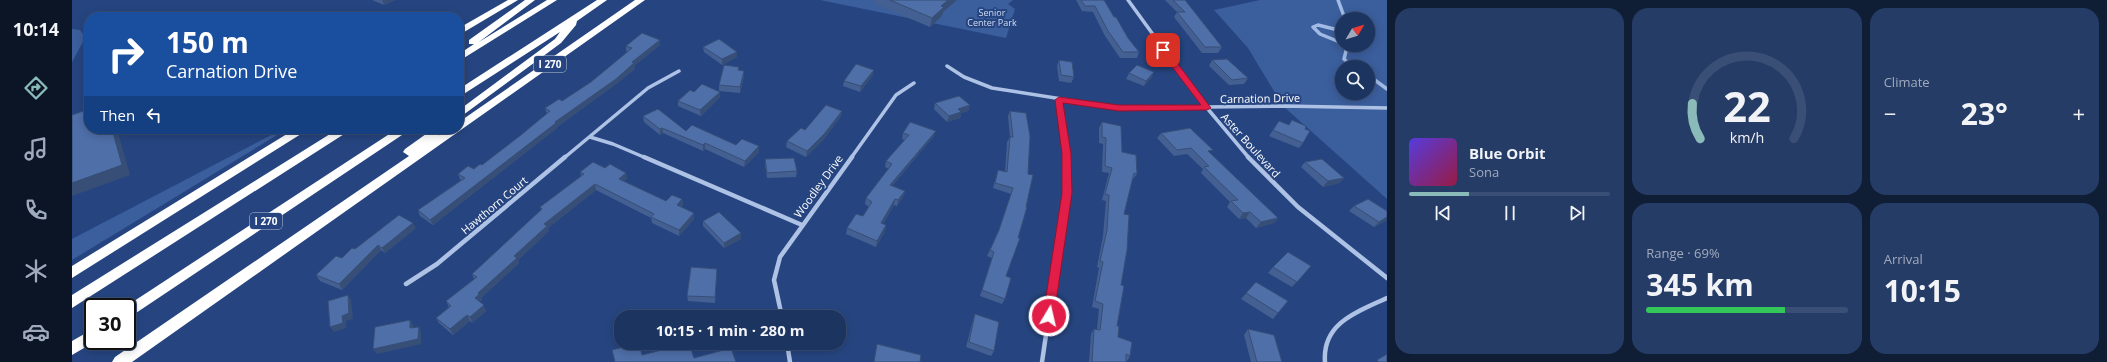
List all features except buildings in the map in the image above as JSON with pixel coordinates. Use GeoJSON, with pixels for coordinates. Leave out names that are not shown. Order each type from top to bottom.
{"type":"FeatureCollection","features":[{"type":"Feature","properties":{"kind":"highway"},"geometry":{"type":"LineString","coordinates":[[464,29],[514,0]]}},
{"type":"Feature","properties":{"kind":"highway"},"geometry":{"type":"LineString","coordinates":[[464,48],[531,0]]}},
{"type":"Feature","properties":{"kind":"highway"},"geometry":{"type":"LineString","coordinates":[[464,55],[553,0]]}},
{"type":"Feature","properties":{"kind":"highway","name":"I 270"},"geometry":{"type":"LineString","coordinates":[[464,91],[603,0]]}},
{"type":"Feature","properties":{"kind":"highway","name":"I 270"},"geometry":{"type":"LineString","coordinates":[[464,124],[641,0]]}},
{"type":"Feature","properties":{"kind":"highway"},"geometry":{"type":"LineString","coordinates":[[464,111],[558,41],[581,14]]}},
{"type":"Feature","properties":{"kind":"highway"},"geometry":{"type":"LineString","coordinates":[[72,273],[295,134]]}},
{"type":"Feature","properties":{"kind":"highway"},"geometry":{"type":"LineString","coordinates":[[72,302],[338,134]]}},
{"type":"Feature","properties":{"kind":"highway","name":"I 270"},"geometry":{"type":"LineString","coordinates":[[136,307],[397,134]]}},
{"type":"Feature","properties":{"kind":"highway"},"geometry":{"type":"LineString","coordinates":[[238,280],[433,134]]}},
{"type":"Feature","properties":{"kind":"highway"},"geometry":{"type":"LineString","coordinates":[[120,362],[449,134]]}},
{"type":"Feature","properties":{"kind":"highway"},"geometry":{"type":"LineString","coordinates":[[72,349],[84,342]]}},
{"type":"Feature","properties":{"kind":"street","name":"Aster Boulevard"},"geometry":{"type":"LineString","coordinates":[[1128,0],[1207,108],[1248,158],[1286,197],[1387,278]]}},
{"type":"Feature","properties":{"kind":"street","name":"Carnation Drive"},"geometry":{"type":"LineString","coordinates":[[947,66],[964,77],[992,88],[1059,100],[1119,108],[1283,106],[1387,108]]}},
{"type":"Feature","properties":{"kind":"street","name":"Hawthorn Court"},"geometry":{"type":"LineString","coordinates":[[406,284],[437,264],[648,88],[679,71]]}},
{"type":"Feature","properties":{"kind":"street","name":"Woodley Drive"},"geometry":{"type":"LineString","coordinates":[[780,310],[774,280],[780,257],[896,95],[914,83]]}},
{"type":"Feature","properties":{"kind":"street"},"geometry":{"type":"LineString","coordinates":[[1042,362],[1067,193],[1067,154],[1059,100]]}},
{"type":"Feature","properties":{"kind":"street"},"geometry":{"type":"LineString","coordinates":[[590,137],[613,144],[802,225]]}},
{"type":"Feature","properties":{"kind":"street"},"geometry":{"type":"LineString","coordinates":[[1325,362],[1324,356],[1327,338],[1346,317],[1387,298]]}},
{"type":"Feature","properties":{"kind":"street"},"geometry":{"type":"LineString","coordinates":[[788,350],[790,362]]}},
{"type":"Feature","properties":{"kind":"green space","name":"Senior Center Park"},"geometry":{"type":"Polygon","coordinates":[[[820,0],[1013,0],[1008,4],[1015,9],[1006,38],[820,0]]]}},
{"type":"Feature","properties":{"kind":"green space"},"geometry":{"type":"Polygon","coordinates":[[[1260,0],[1387,0],[1387,199],[1283,106],[1248,48],[1214,10],[1260,0]]]}},
{"type":"Feature","properties":{"kind":"green space"},"geometry":{"type":"Polygon","coordinates":[[[72,29],[80,30],[83,34],[83,42],[72,62],[72,29]]]}},
{"type":"Feature","properties":{"kind":"green space"},"geometry":{"type":"Polygon","coordinates":[[[273,134],[279,134],[72,260],[72,239],[273,134]]]}},
{"type":"Feature","properties":{"kind":"waterway"},"geometry":{"type":"LineString","coordinates":[[1338,0],[1342,12]]}},
{"type":"Feature","properties":{"kind":"waterway"},"geometry":{"type":"LineString","coordinates":[[1335,29],[1318,25],[1313,27],[1320,34],[1335,40]]}},
{"type":"Feature","properties":{"kind":"waterway"},"geometry":{"type":"LineString","coordinates":[[1345,60],[1346,52]]}},
{"type":"Feature","properties":{"kind":"waterway"},"geometry":{"type":"LineString","coordinates":[[1375,80],[1387,89]]}},
{"type":"Feature","properties":{"kind":"route"},"geometry":{"type":"LineString","coordinates":[[1049,316],[1067,193],[1067,154],[1059,100],[1119,108],[1207,108],[1163,50]]}}]}
